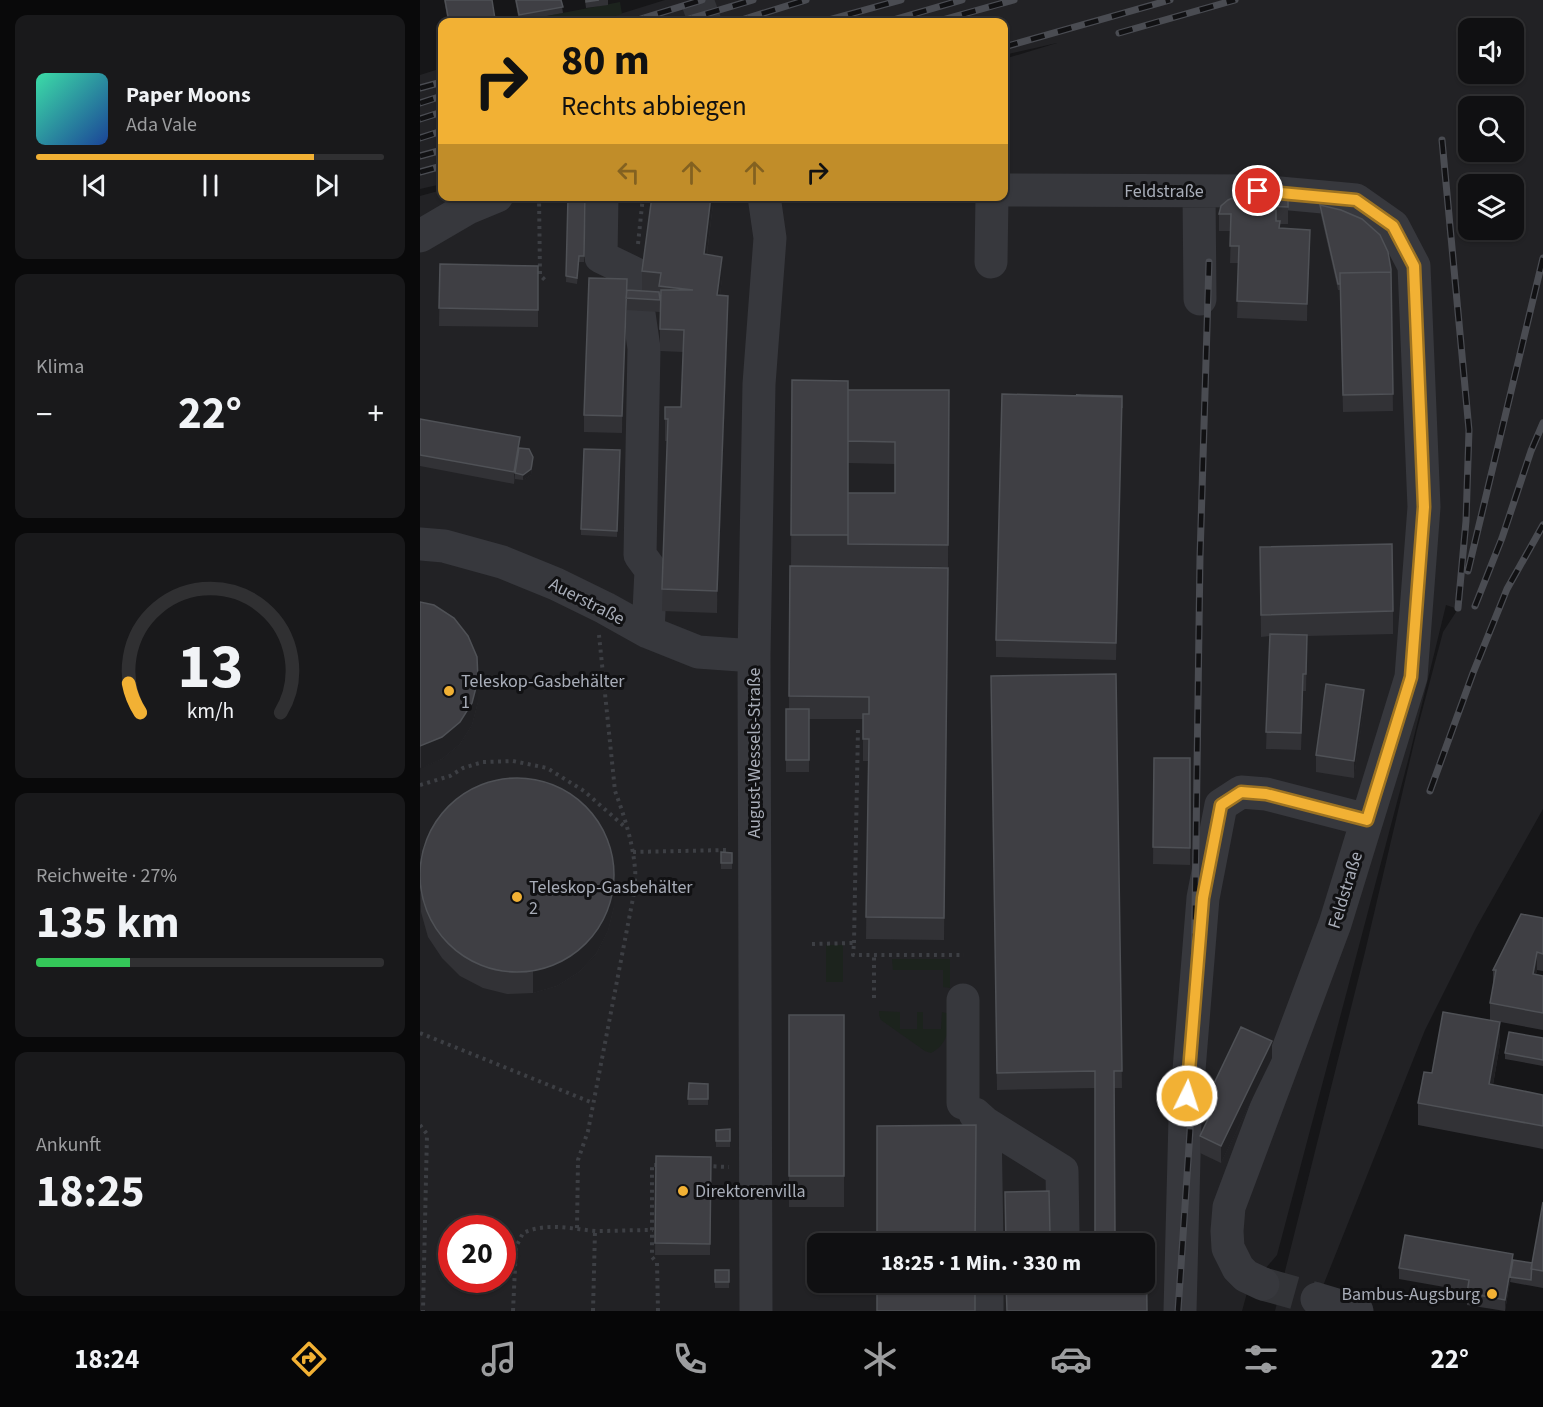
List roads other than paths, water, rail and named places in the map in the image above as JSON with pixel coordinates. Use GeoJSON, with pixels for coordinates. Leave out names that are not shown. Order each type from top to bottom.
{"type":"FeatureCollection","features":[{"type":"Feature","properties":{"kind":"street","name":"Feldstraße"},"geometry":{"type":"LineString","coordinates":[[1008,190],[1258,191],[1356,200],[1393,226],[1414,266],[1424,507],[1411,677],[1335,924],[1229,1207],[1228,1248],[1238,1268],[1246,1276],[1263,1284]]}},
{"type":"Feature","properties":{"kind":"street"},"geometry":{"type":"LineString","coordinates":[[1199,192],[1200,299]]}},
{"type":"Feature","properties":{"kind":"street"},"geometry":{"type":"LineString","coordinates":[[420,237],[468,208],[485,201]]}},
{"type":"Feature","properties":{"kind":"street"},"geometry":{"type":"LineString","coordinates":[[602,201],[601,257],[636,274],[636,293],[644,348],[640,555],[651,570],[648,632]]}},
{"type":"Feature","properties":{"kind":"street","name":"August-Wessels-Straße"},"geometry":{"type":"LineString","coordinates":[[756,1311],[754,656],[759,384],[770,238],[765,201]]}},
{"type":"Feature","properties":{"kind":"street"},"geometry":{"type":"LineString","coordinates":[[991,262],[992,201]]}},
{"type":"Feature","properties":{"kind":"street","name":"Auerstraße"},"geometry":{"type":"LineString","coordinates":[[420,544],[444,546],[502,562],[556,584],[648,632],[698,652],[754,656]]}},
{"type":"Feature","properties":{"kind":"street"},"geometry":{"type":"LineString","coordinates":[[1180,1311],[1185,1119],[1203,898],[1221,805],[1241,792],[1266,794],[1367,820]]}},
{"type":"Feature","properties":{"kind":"street"},"geometry":{"type":"LineString","coordinates":[[963,1000],[986,1233]]}},
{"type":"Feature","properties":{"kind":"street"},"geometry":{"type":"LineString","coordinates":[[974,1113],[1062,1171],[1063,1233]]}},
{"type":"Feature","properties":{"kind":"street"},"geometry":{"type":"LineString","coordinates":[[987,1293],[987,1311]]}},
{"type":"Feature","properties":{"kind":"street"},"geometry":{"type":"LineString","coordinates":[[1317,1299],[1357,1311]]}},
{"type":"Feature","properties":{"kind":"tunnel"},"geometry":{"type":"LineString","coordinates":[[697,0],[704,18]]}},
{"type":"Feature","properties":{"kind":"tunnel"},"geometry":{"type":"LineString","coordinates":[[1263,1284],[1317,1299]]}},
{"type":"Feature","properties":{"kind":"railway"},"geometry":{"type":"LineString","coordinates":[[644,18],[702,0]]}},
{"type":"Feature","properties":{"kind":"railway"},"geometry":{"type":"LineString","coordinates":[[692,18],[753,0]]}},
{"type":"Feature","properties":{"kind":"railway"},"geometry":{"type":"LineString","coordinates":[[748,18],[806,0]]}},
{"type":"Feature","properties":{"kind":"railway"},"geometry":{"type":"LineString","coordinates":[[836,18],[901,0]]}},
{"type":"Feature","properties":{"kind":"railway"},"geometry":{"type":"LineString","coordinates":[[900,18],[962,0]]}},
{"type":"Feature","properties":{"kind":"railway"},"geometry":{"type":"LineString","coordinates":[[949,18],[1014,0]]}},
{"type":"Feature","properties":{"kind":"railway"},"geometry":{"type":"LineString","coordinates":[[1008,46],[1170,0]]}},
{"type":"Feature","properties":{"kind":"railway"},"geometry":{"type":"LineString","coordinates":[[1119,33],[1235,0]]}},
{"type":"Feature","properties":{"kind":"railway"},"geometry":{"type":"LineString","coordinates":[[420,88],[438,83]]}},
{"type":"Feature","properties":{"kind":"railway"},"geometry":{"type":"LineString","coordinates":[[420,103],[438,97]]}},
{"type":"Feature","properties":{"kind":"railway"},"geometry":{"type":"LineString","coordinates":[[420,119],[438,113]]}},
{"type":"Feature","properties":{"kind":"railway"},"geometry":{"type":"LineString","coordinates":[[420,138],[438,132]]}},
{"type":"Feature","properties":{"kind":"railway"},"geometry":{"type":"LineString","coordinates":[[1442,140],[1469,430],[1466,521],[1458,608]]}},
{"type":"Feature","properties":{"kind":"railway"},"geometry":{"type":"LineString","coordinates":[[420,156],[438,151]]}},
{"type":"Feature","properties":{"kind":"railway"},"geometry":{"type":"LineString","coordinates":[[420,172],[438,167]]}},
{"type":"Feature","properties":{"kind":"railway"},"geometry":{"type":"LineString","coordinates":[[1468,571],[1543,258]]}},
{"type":"Feature","properties":{"kind":"railway"},"geometry":{"type":"LineString","coordinates":[[1178,1311],[1190,1131],[1200,557],[1209,262]]}},
{"type":"Feature","properties":{"kind":"railway"},"geometry":{"type":"LineString","coordinates":[[1475,606],[1543,423]]}},
{"type":"Feature","properties":{"kind":"railway"},"geometry":{"type":"LineString","coordinates":[[1430,791],[1473,673],[1507,589],[1543,525]]}},
{"type":"Feature","properties":{"kind":"place","name":"Teleskop-Gasbehälter 1"},"geometry":{"type":"Point","coordinates":[449,691]}},
{"type":"Feature","properties":{"kind":"place","name":"Teleskop-Gasbehälter 2"},"geometry":{"type":"Point","coordinates":[517,897]}},
{"type":"Feature","properties":{"kind":"place","name":"Direktorenvilla"},"geometry":{"type":"Point","coordinates":[683,1191]}},
{"type":"Feature","properties":{"kind":"place","name":"Bambus-Augsburg"},"geometry":{"type":"Point","coordinates":[1492,1294]}}]}
